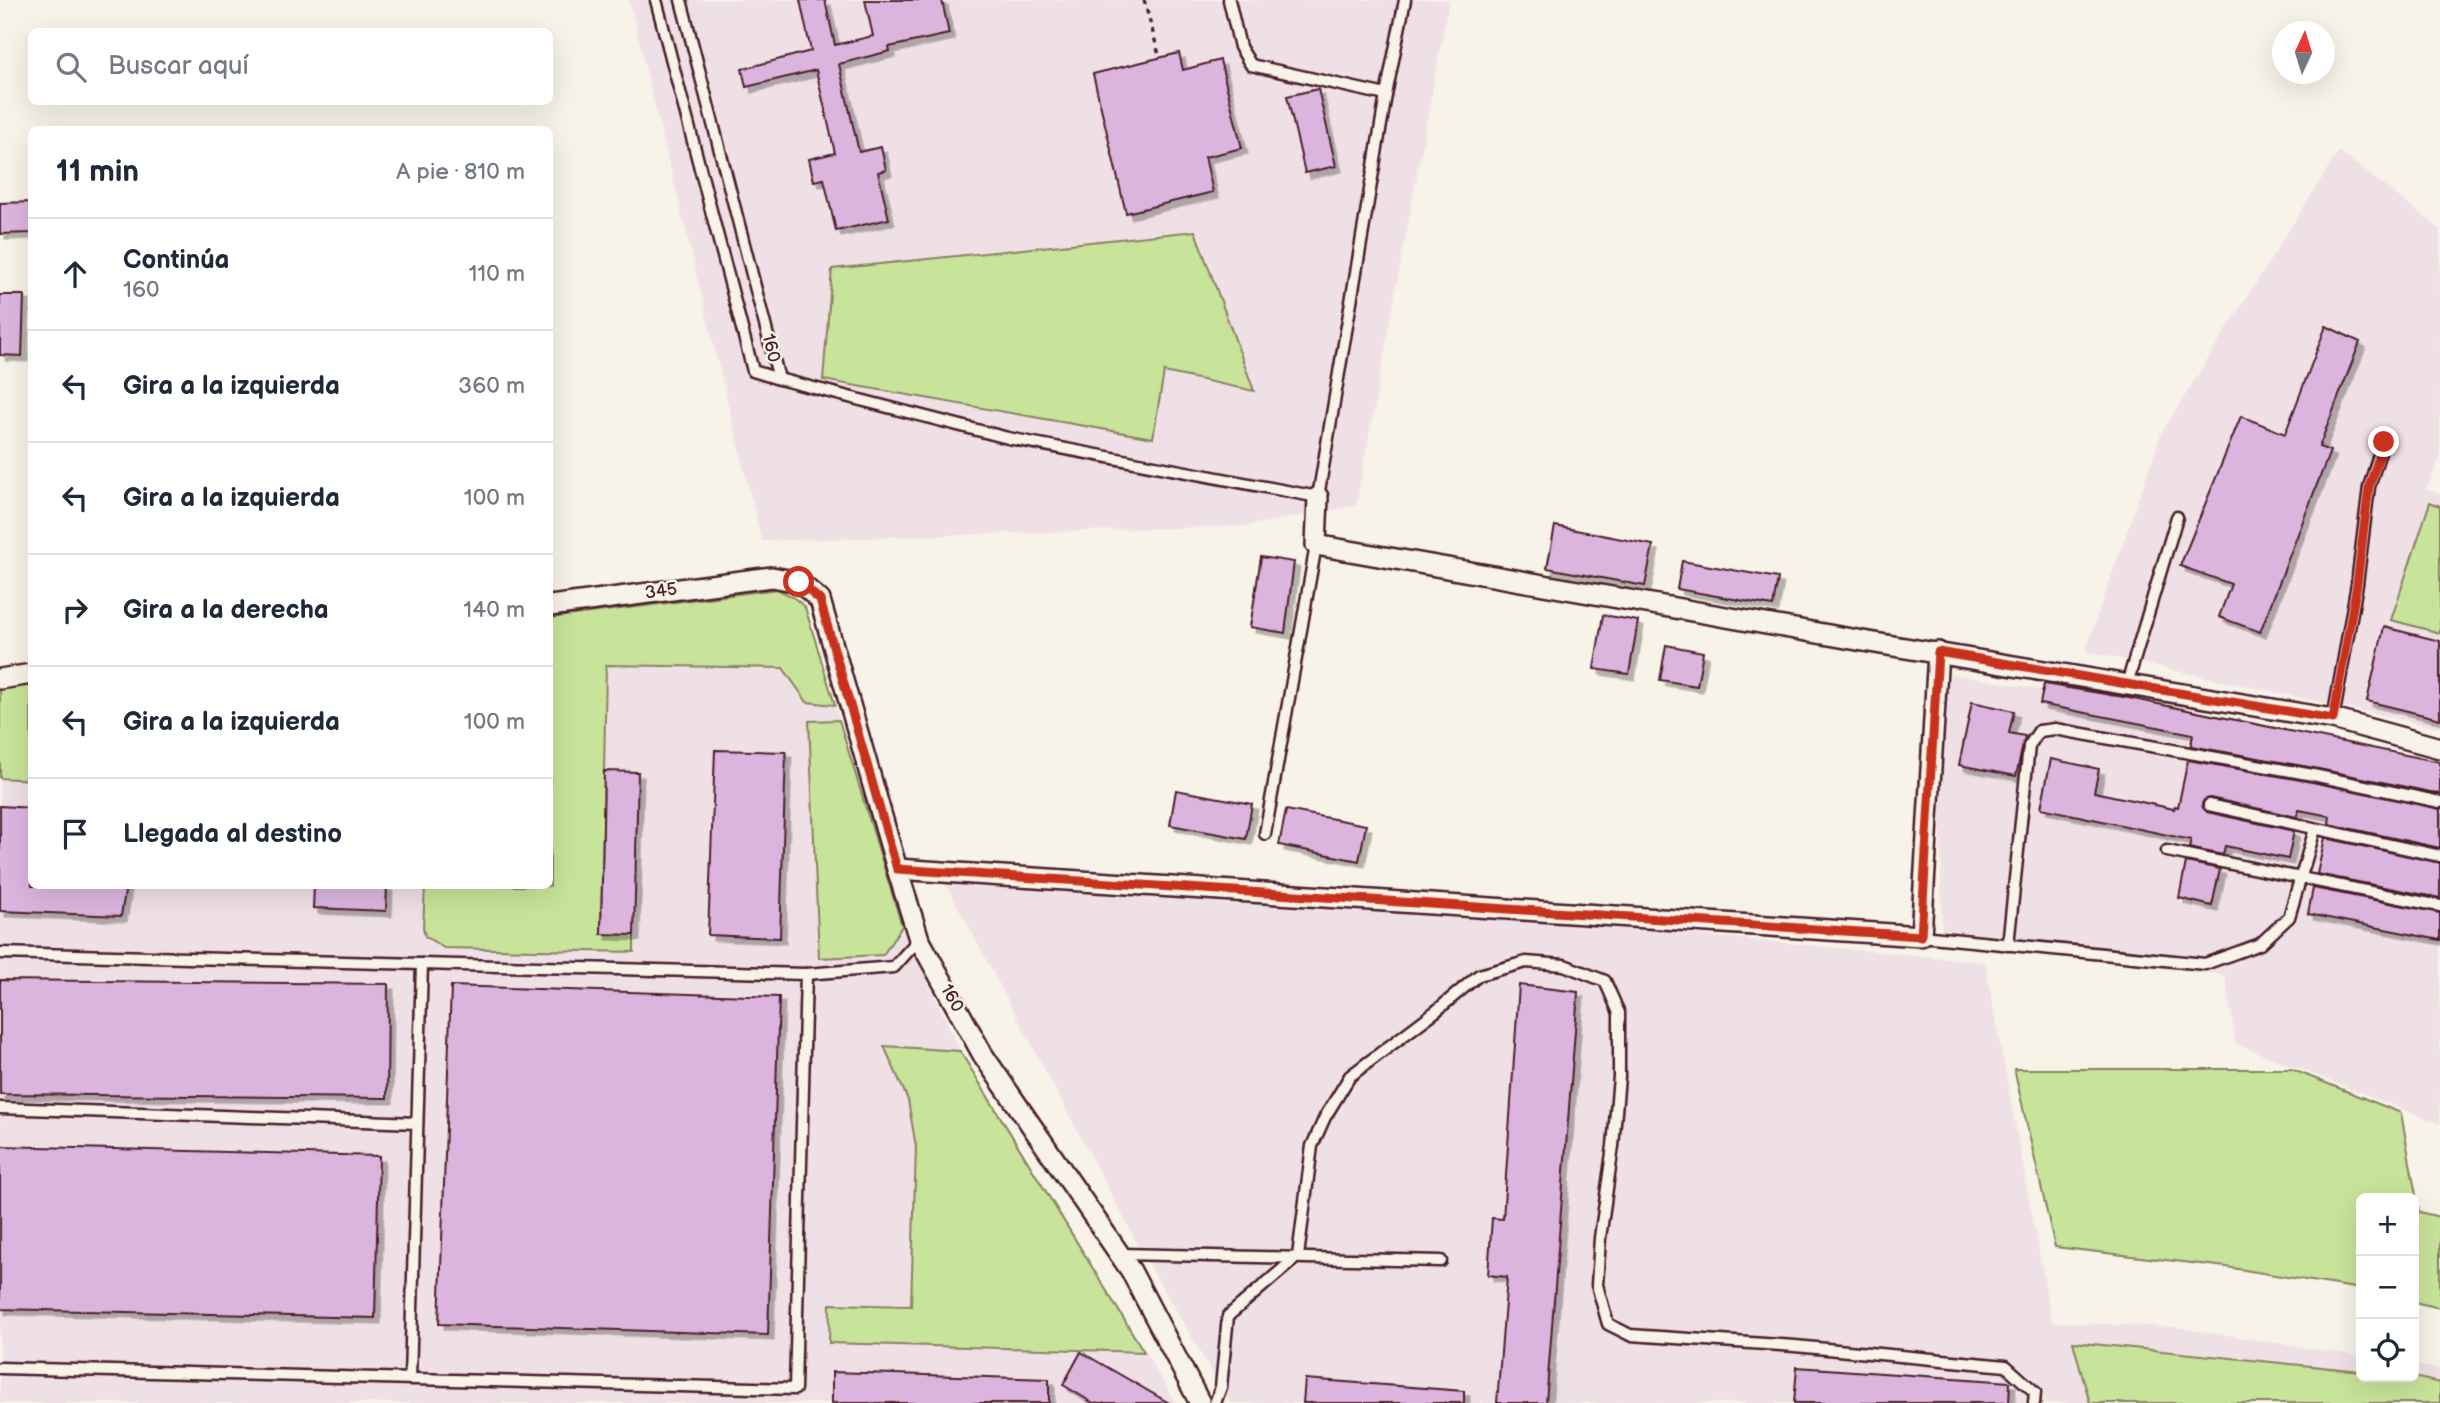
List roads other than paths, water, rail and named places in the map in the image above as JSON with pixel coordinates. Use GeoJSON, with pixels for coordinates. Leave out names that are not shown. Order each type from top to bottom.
{"type":"FeatureCollection","features":[{"type":"Feature","properties":{"kind":"street"},"geometry":{"type":"LineString","coordinates":[[1318,497],[1316,545],[2333,719],[2440,748]]}},
{"type":"Feature","properties":{"kind":"street","name":"345"},"geometry":{"type":"LineString","coordinates":[[553,606],[772,577]]}},
{"type":"Feature","properties":{"kind":"street","name":"160"},"geometry":{"type":"LineString","coordinates":[[772,577],[799,582],[820,600],[919,939],[983,1055],[1121,1254],[1200,1403]]}},
{"type":"Feature","properties":{"kind":"street"},"geometry":{"type":"LineString","coordinates":[[897,869],[1921,936],[1938,652]]}},
{"type":"Feature","properties":{"kind":"street"},"geometry":{"type":"LineString","coordinates":[[0,679],[28,675]]}},
{"type":"Feature","properties":{"kind":"lane","name":"160"},"geometry":{"type":"LineString","coordinates":[[656,0],[753,371],[779,379]]}},
{"type":"Feature","properties":{"kind":"lane","name":"160"},"geometry":{"type":"LineString","coordinates":[[681,0],[779,379]]}},
{"type":"Feature","properties":{"kind":"lane"},"geometry":{"type":"LineString","coordinates":[[1229,0],[1240,47],[1251,65],[1386,95]]}},
{"type":"Feature","properties":{"kind":"lane"},"geometry":{"type":"LineString","coordinates":[[779,379],[1008,438],[1318,497],[1386,95],[1405,0]]}},
{"type":"Feature","properties":{"kind":"lane"},"geometry":{"type":"LineString","coordinates":[[2333,719],[2357,584],[2369,487],[2384,442]]}},
{"type":"Feature","properties":{"kind":"lane"},"geometry":{"type":"LineString","coordinates":[[2127,684],[2177,517]]}},
{"type":"Feature","properties":{"kind":"lane"},"geometry":{"type":"LineString","coordinates":[[1265,834],[1316,545]]}},
{"type":"Feature","properties":{"kind":"lane"},"geometry":{"type":"LineString","coordinates":[[2008,945],[2029,746],[2039,731],[2055,729],[2313,775],[2440,802]]}},
{"type":"Feature","properties":{"kind":"lane"},"geometry":{"type":"LineString","coordinates":[[2209,805],[2440,856]]}},
{"type":"Feature","properties":{"kind":"lane"},"geometry":{"type":"LineString","coordinates":[[1921,936],[2205,964],[2260,944],[2288,917],[2315,829]]}},
{"type":"Feature","properties":{"kind":"lane"},"geometry":{"type":"LineString","coordinates":[[2167,851],[2440,906]]}},
{"type":"Feature","properties":{"kind":"lane"},"geometry":{"type":"LineString","coordinates":[[0,953],[806,974],[894,967],[919,939]]}},
{"type":"Feature","properties":{"kind":"lane"},"geometry":{"type":"LineString","coordinates":[[1215,1403],[1221,1387],[1227,1316],[1298,1256],[1312,1146],[1325,1116],[1350,1076],[1479,975],[1526,962],[1564,965],[1605,981],[1619,1013],[1619,1077],[1597,1285],[1608,1324],[1630,1335],[1795,1346],[2006,1366],[2035,1392],[2034,1403]]}},
{"type":"Feature","properties":{"kind":"lane"},"geometry":{"type":"LineString","coordinates":[[410,1379],[422,964]]}},
{"type":"Feature","properties":{"kind":"lane"},"geometry":{"type":"LineString","coordinates":[[0,1368],[795,1389],[806,974]]}},
{"type":"Feature","properties":{"kind":"lane"},"geometry":{"type":"LineString","coordinates":[[0,1108],[417,1122]]}},
{"type":"Feature","properties":{"kind":"lane"},"geometry":{"type":"LineString","coordinates":[[1121,1254],[1441,1261]]}}]}
